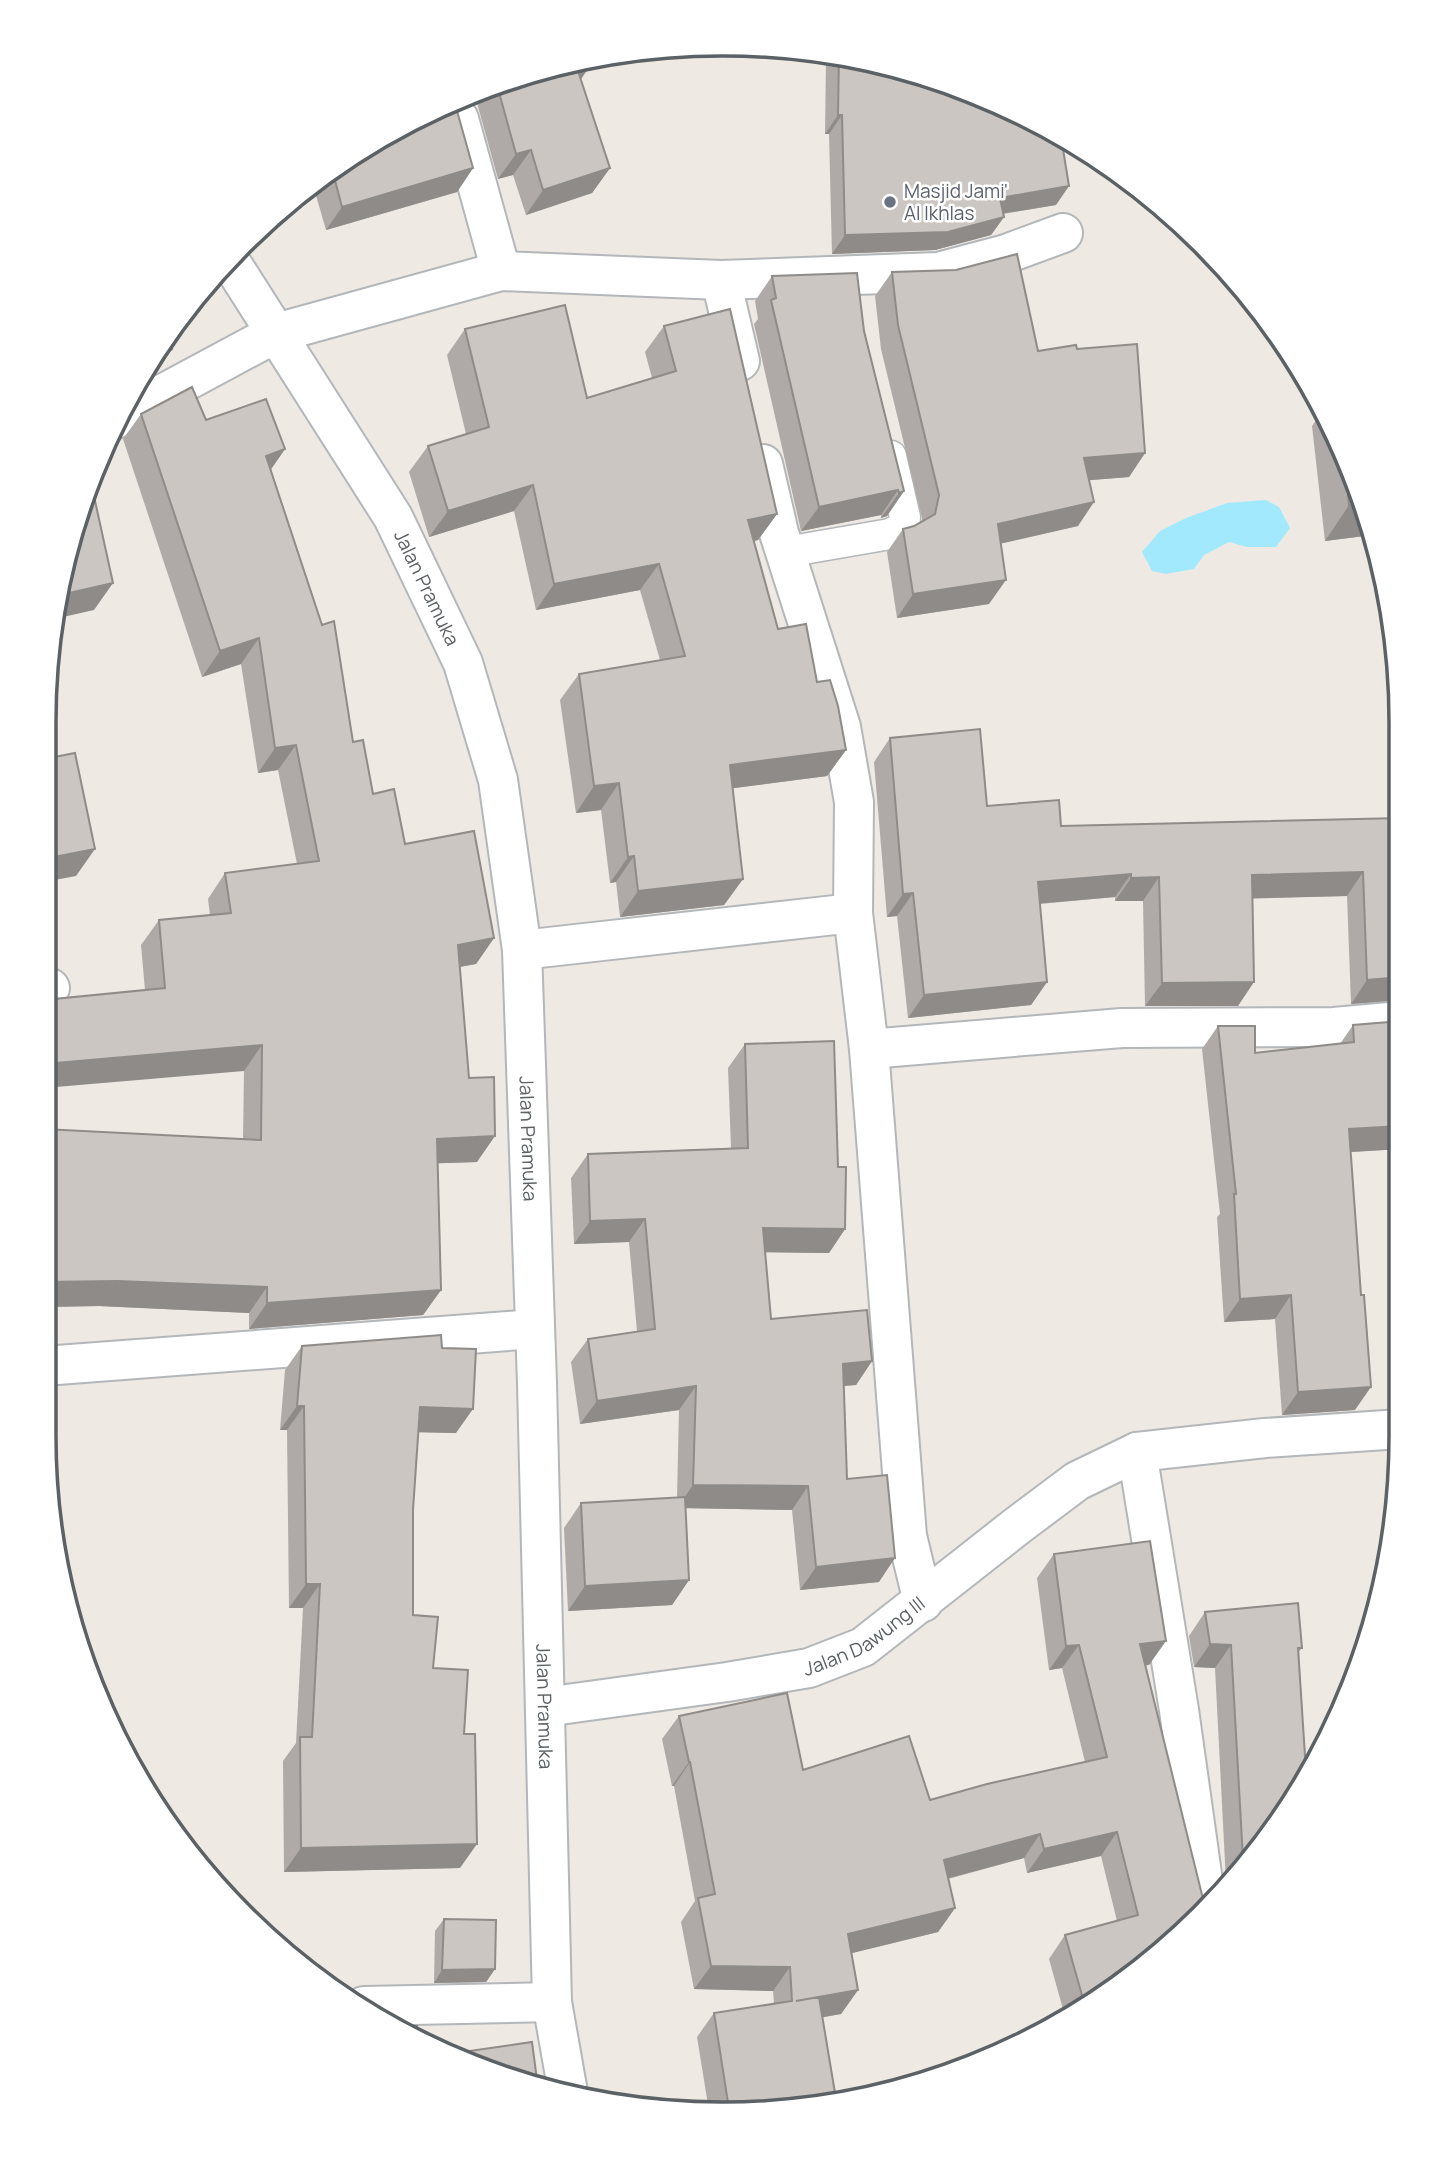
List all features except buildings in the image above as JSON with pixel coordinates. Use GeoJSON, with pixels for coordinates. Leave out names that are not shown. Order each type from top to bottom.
{"type":"FeatureCollection","features":[{"type":"Feature","properties":{"kind":"street"},"geometry":{"type":"LineString","coordinates":[[457,112],[501,271]]}},
{"type":"Feature","properties":{"kind":"street"},"geometry":{"type":"LineString","coordinates":[[135,409],[276,332],[501,271],[856,287],[939,272],[1006,254],[1063,233]]}},
{"type":"Feature","properties":{"kind":"street","name":"Jalan Pramuka"},"geometry":{"type":"LineString","coordinates":[[234,269],[393,517],[463,663],[498,780],[522,950],[535,1329],[552,2002],[567,2083]]}},
{"type":"Feature","properties":{"kind":"street"},"geometry":{"type":"LineString","coordinates":[[721,280],[779,533],[841,727],[854,802],[853,913],[869,1049],[907,1536],[923,1602]]}},
{"type":"Feature","properties":{"kind":"street"},"geometry":{"type":"LineString","coordinates":[[522,950],[853,913]]}},
{"type":"Feature","properties":{"kind":"street"},"geometry":{"type":"LineString","coordinates":[[869,1049],[1122,1028],[1334,1027],[1389,1022]]}},
{"type":"Feature","properties":{"kind":"street"},"geometry":{"type":"LineString","coordinates":[[56,1365],[535,1329]]}},
{"type":"Feature","properties":{"kind":"street","name":"Jalan Dawung III"},"geometry":{"type":"LineString","coordinates":[[545,1707],[809,1668],[863,1647],[1077,1481],[1137,1452],[1265,1438],[1389,1430]]}},
{"type":"Feature","properties":{"kind":"street"},"geometry":{"type":"LineString","coordinates":[[1137,1452],[1179,1710],[1205,1895]]}},
{"type":"Feature","properties":{"kind":"street"},"geometry":{"type":"LineString","coordinates":[[377,2006],[552,2002]]}},
{"type":"Feature","properties":{"kind":"lane"},"geometry":{"type":"LineString","coordinates":[[786,552],[890,534],[904,527],[905,517],[884,430]]}},
{"type":"Feature","properties":{"kind":"water"},"geometry":{"type":"Polygon","coordinates":[[[1266,500],[1279,507],[1290,528],[1276,547],[1247,547],[1229,542],[1204,555],[1194,569],[1166,574],[1152,571],[1142,552],[1160,531],[1186,518],[1227,503],[1266,500]]]}},
{"type":"Feature","properties":{"kind":"place","name":"Masjid Jami' Al Ikhlas"},"geometry":{"type":"Point","coordinates":[890,202]}}]}
